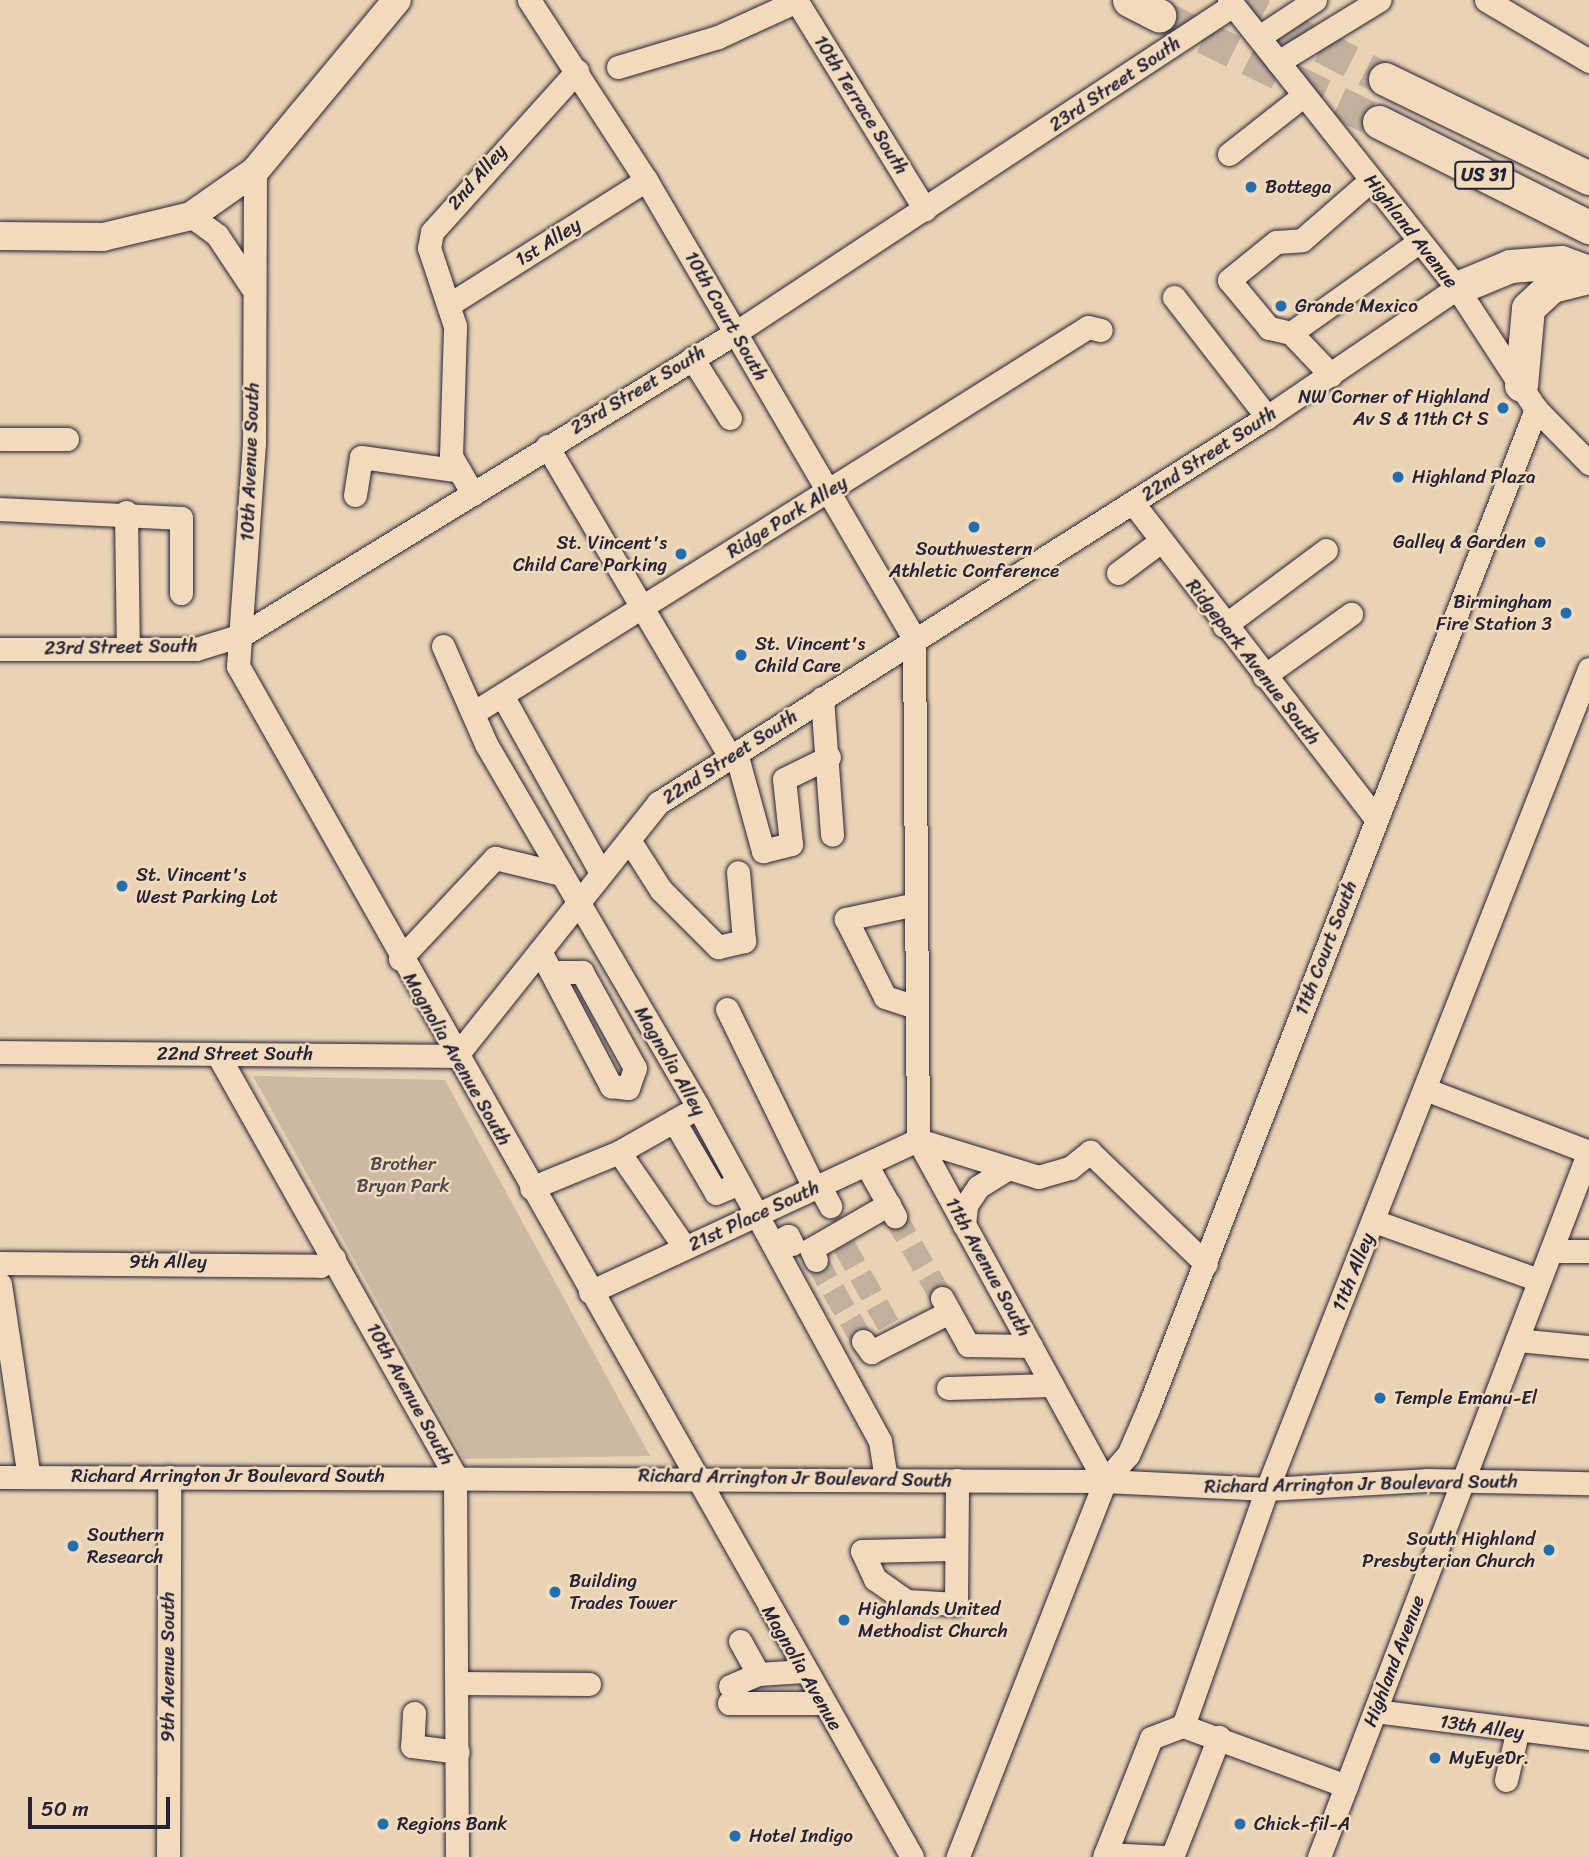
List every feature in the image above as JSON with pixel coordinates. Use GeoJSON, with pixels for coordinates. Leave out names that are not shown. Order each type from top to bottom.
{"type":"FeatureCollection","features":[{"type":"Feature","properties":{"kind":"highway"},"geometry":{"type":"LineString","coordinates":[[1129,0],[1159,15]]}},
{"type":"Feature","properties":{"kind":"highway","name":"US 31"},"geometry":{"type":"LineString","coordinates":[[1385,79],[1589,178]]}},
{"type":"Feature","properties":{"kind":"highway","name":"US 31"},"geometry":{"type":"LineString","coordinates":[[1379,122],[1589,227]]}},
{"type":"Feature","properties":{"kind":"highway"},"geometry":{"type":"LineString","coordinates":[[1457,288],[1510,266],[1561,262],[1589,274]]}},
{"type":"Feature","properties":{"kind":"highway"},"geometry":{"type":"LineString","coordinates":[[1528,397],[1528,307],[1552,286],[1589,274]]}},
{"type":"Feature","properties":{"kind":"main road"},"geometry":{"type":"LineString","coordinates":[[0,236],[103,237],[191,216],[255,171],[397,0]]}},
{"type":"Feature","properties":{"kind":"street"},"geometry":{"type":"LineString","coordinates":[[1259,37],[1315,0]]}},
{"type":"Feature","properties":{"kind":"street"},"geometry":{"type":"LineString","coordinates":[[1278,62],[1378,0]]}},
{"type":"Feature","properties":{"kind":"street"},"geometry":{"type":"LineString","coordinates":[[1486,0],[1589,61]]}},
{"type":"Feature","properties":{"kind":"street"},"geometry":{"type":"LineString","coordinates":[[618,67],[718,37],[797,1]]}},
{"type":"Feature","properties":{"kind":"street","name":"10th Terrace South"},"geometry":{"type":"LineString","coordinates":[[797,1],[925,210]]}},
{"type":"Feature","properties":{"kind":"street","name":"10th Court South"},"geometry":{"type":"LineString","coordinates":[[539,2],[577,71],[646,180],[914,638]]}},
{"type":"Feature","properties":{"kind":"street","name":"Highland Avenue"},"geometry":{"type":"LineString","coordinates":[[1231,2],[1457,288],[1528,397],[1589,463]]}},
{"type":"Feature","properties":{"kind":"street","name":"23rd Street South"},"geometry":{"type":"LineString","coordinates":[[0,649],[196,649],[242,635],[735,332],[925,210],[1231,2]]}},
{"type":"Feature","properties":{"kind":"street","name":"2nd Alley"},"geometry":{"type":"LineString","coordinates":[[455,470],[450,304],[429,248],[432,232],[577,71]]}},
{"type":"Feature","properties":{"kind":"street"},"geometry":{"type":"LineString","coordinates":[[1229,154],[1304,95]]}},
{"type":"Feature","properties":{"kind":"street","name":"10th Avenue South"},"geometry":{"type":"LineString","coordinates":[[242,635],[254,443],[252,288],[255,171]]}},
{"type":"Feature","properties":{"kind":"street","name":"1st Alley"},"geometry":{"type":"LineString","coordinates":[[450,304],[646,180]]}},
{"type":"Feature","properties":{"kind":"street"},"geometry":{"type":"LineString","coordinates":[[1331,375],[1291,333],[1269,328],[1229,280],[1276,242],[1302,240],[1371,180]]}},
{"type":"Feature","properties":{"kind":"street"},"geometry":{"type":"LineString","coordinates":[[191,216],[217,235],[252,288]]}},
{"type":"Feature","properties":{"kind":"street"},"geometry":{"type":"LineString","coordinates":[[1291,333],[1420,241]]}},
{"type":"Feature","properties":{"kind":"street","name":"22nd Street South"},"geometry":{"type":"LineString","coordinates":[[0,1052],[456,1056],[658,803],[914,638],[1267,417],[1457,288]]}},
{"type":"Feature","properties":{"kind":"street"},"geometry":{"type":"LineString","coordinates":[[1174,297],[1267,417]]}},
{"type":"Feature","properties":{"kind":"street","name":"Ridge Park Alley"},"geometry":{"type":"LineString","coordinates":[[473,713],[1088,327],[1101,330]]}},
{"type":"Feature","properties":{"kind":"street"},"geometry":{"type":"LineString","coordinates":[[692,358],[730,418]]}},
{"type":"Feature","properties":{"kind":"street","name":"11th Court South"},"geometry":{"type":"LineString","coordinates":[[1105,1481],[1128,1455],[1206,1264],[1376,819],[1528,397]]}},
{"type":"Feature","properties":{"kind":"street"},"geometry":{"type":"LineString","coordinates":[[0,439],[67,439]]}},
{"type":"Feature","properties":{"kind":"street"},"geometry":{"type":"LineString","coordinates":[[547,446],[733,755],[763,852],[791,844],[784,779],[829,757]]}},
{"type":"Feature","properties":{"kind":"street"},"geometry":{"type":"LineString","coordinates":[[355,495],[361,457],[455,470],[473,494]]}},
{"type":"Feature","properties":{"kind":"street","name":"Ridgepark Avenue South"},"geometry":{"type":"LineString","coordinates":[[1133,503],[1224,626],[1376,819]]}},
{"type":"Feature","properties":{"kind":"street"},"geometry":{"type":"LineString","coordinates":[[0,509],[127,512],[181,518],[181,593]]}},
{"type":"Feature","properties":{"kind":"street"},"geometry":{"type":"LineString","coordinates":[[127,512],[128,649]]}},
{"type":"Feature","properties":{"kind":"street"},"geometry":{"type":"LineString","coordinates":[[1118,573],[1161,541]]}},
{"type":"Feature","properties":{"kind":"street"},"geometry":{"type":"LineString","coordinates":[[1224,626],[1326,550]]}},
{"type":"Feature","properties":{"kind":"street"},"geometry":{"type":"LineString","coordinates":[[1264,676],[1352,614]]}},
{"type":"Feature","properties":{"kind":"street","name":"Magnolia Avenue South"},"geometry":{"type":"LineString","coordinates":[[242,635],[238,666],[693,1478]]}},
{"type":"Feature","properties":{"kind":"street","name":"11th Avenue South"},"geometry":{"type":"LineString","coordinates":[[914,638],[918,1140],[1105,1481]]}},
{"type":"Feature","properties":{"kind":"street","name":"Magnolia Alley"},"geometry":{"type":"LineString","coordinates":[[443,646],[473,713],[557,873],[698,1107],[757,1214],[783,1244],[880,1441],[886,1480]]}},
{"type":"Feature","properties":{"kind":"street","name":"11th Alley"},"geometry":{"type":"LineString","coordinates":[[1183,1726],[1267,1489],[1587,677]]}},
{"type":"Feature","properties":{"kind":"street"},"geometry":{"type":"LineString","coordinates":[[502,695],[601,873]]}},
{"type":"Feature","properties":{"kind":"street"},"geometry":{"type":"LineString","coordinates":[[822,698],[829,757],[832,835]]}},
{"type":"Feature","properties":{"kind":"street"},"geometry":{"type":"LineString","coordinates":[[629,840],[661,890],[718,947],[744,941],[738,872]]}},
{"type":"Feature","properties":{"kind":"street"},"geometry":{"type":"LineString","coordinates":[[400,959],[495,858],[557,873]]}},
{"type":"Feature","properties":{"kind":"street"},"geometry":{"type":"LineString","coordinates":[[916,904],[846,919],[885,998],[916,1007]]}},
{"type":"Feature","properties":{"kind":"street"},"geometry":{"type":"LineString","coordinates":[[540,951],[554,972],[611,1086],[628,1088],[635,1068],[582,972],[554,972]]}},
{"type":"Feature","properties":{"kind":"street"},"geometry":{"type":"LineString","coordinates":[[727,1009],[817,1186],[830,1206]]}},
{"type":"Feature","properties":{"kind":"street","name":"10th Avenue South"},"geometry":{"type":"LineString","coordinates":[[218,1055],[456,1475],[457,1857]]}},
{"type":"Feature","properties":{"kind":"street"},"geometry":{"type":"LineString","coordinates":[[1425,1088],[1589,1151]]}},
{"type":"Feature","properties":{"kind":"street"},"geometry":{"type":"LineString","coordinates":[[531,1188],[619,1152],[698,1107]]}},
{"type":"Feature","properties":{"kind":"street"},"geometry":{"type":"LineString","coordinates":[[674,1121],[716,1193],[739,1183]]}},
{"type":"Feature","properties":{"kind":"street"},"geometry":{"type":"LineString","coordinates":[[918,1140],[1038,1177],[1070,1168],[1090,1152],[1206,1264]]}},
{"type":"Feature","properties":{"kind":"street","name":"21st Place South"},"geometry":{"type":"LineString","coordinates":[[590,1292],[918,1140]]}},
{"type":"Feature","properties":{"kind":"street","name":"Highland Avenue"},"geometry":{"type":"LineString","coordinates":[[1319,1857],[1589,1151]]}},
{"type":"Feature","properties":{"kind":"street"},"geometry":{"type":"LineString","coordinates":[[619,1152],[685,1248]]}},
{"type":"Feature","properties":{"kind":"street"},"geometry":{"type":"LineString","coordinates":[[816,1260],[811,1249],[841,1239],[892,1210],[866,1164]]}},
{"type":"Feature","properties":{"kind":"street"},"geometry":{"type":"LineString","coordinates":[[964,1225],[966,1205],[978,1187],[1007,1169]]}},
{"type":"Feature","properties":{"kind":"street"},"geometry":{"type":"LineString","coordinates":[[1374,1221],[1539,1280]]}},
{"type":"Feature","properties":{"kind":"street"},"geometry":{"type":"LineString","coordinates":[[1551,1251],[1589,1251]]}},
{"type":"Feature","properties":{"kind":"street","name":"9th Alley"},"geometry":{"type":"LineString","coordinates":[[0,1263],[320,1266],[334,1258]]}},
{"type":"Feature","properties":{"kind":"street"},"geometry":{"type":"LineString","coordinates":[[0,1284],[29,1477]]}},
{"type":"Feature","properties":{"kind":"street"},"geometry":{"type":"LineString","coordinates":[[863,1341],[871,1352],[893,1332],[945,1305],[968,1345],[1031,1346]]}},
{"type":"Feature","properties":{"kind":"street"},"geometry":{"type":"LineString","coordinates":[[1517,1340],[1589,1346]]}},
{"type":"Feature","properties":{"kind":"street"},"geometry":{"type":"LineString","coordinates":[[948,1388],[1052,1385]]}},
{"type":"Feature","properties":{"kind":"street","name":"Richard Arrington Jr Boulevard South"},"geometry":{"type":"LineString","coordinates":[[0,1477],[456,1475],[886,1480],[956,1490],[1105,1481],[1267,1489],[1462,1482],[1589,1483]]}},
{"type":"Feature","properties":{"kind":"street","name":"9th Avenue South"},"geometry":{"type":"LineString","coordinates":[[167,1857],[169,1477]]}},
{"type":"Feature","properties":{"kind":"street","name":"Magnolia Avenue"},"geometry":{"type":"LineString","coordinates":[[693,1478],[912,1857]]}},
{"type":"Feature","properties":{"kind":"street"},"geometry":{"type":"LineString","coordinates":[[958,1857],[1105,1481]]}},
{"type":"Feature","properties":{"kind":"street"},"geometry":{"type":"LineString","coordinates":[[955,1549],[862,1550],[874,1579],[907,1601],[957,1604],[955,1549],[961,1517],[956,1490]]}},
{"type":"Feature","properties":{"kind":"street"},"geometry":{"type":"LineString","coordinates":[[740,1641],[758,1674]]}},
{"type":"Feature","properties":{"kind":"street"},"geometry":{"type":"LineString","coordinates":[[804,1671],[758,1674],[729,1694],[822,1703]]}},
{"type":"Feature","properties":{"kind":"street"},"geometry":{"type":"LineString","coordinates":[[458,1683],[589,1684]]}},
{"type":"Feature","properties":{"kind":"street","name":"13th Alley"},"geometry":{"type":"LineString","coordinates":[[1375,1711],[1517,1733],[1589,1738]]}},
{"type":"Feature","properties":{"kind":"street"},"geometry":{"type":"LineString","coordinates":[[414,1713],[412,1746],[458,1752]]}},
{"type":"Feature","properties":{"kind":"street"},"geometry":{"type":"LineString","coordinates":[[1165,1857],[1105,1855],[1151,1738],[1183,1726],[1219,1737],[1346,1786]]}},
{"type":"Feature","properties":{"kind":"street"},"geometry":{"type":"LineString","coordinates":[[1506,1780],[1517,1733]]}},
{"type":"Feature","properties":{"kind":"street"},"geometry":{"type":"LineString","coordinates":[[1172,1857],[1219,1737]]}},
{"type":"Feature","properties":{"kind":"green space","name":"Brother Bryan Park"},"geometry":{"type":"Polygon","coordinates":[[[253,1076],[445,1080],[650,1456],[464,1459],[253,1076]]]}},
{"type":"Feature","properties":{"kind":"tunnel"},"geometry":{"type":"LineString","coordinates":[[1233,0],[1385,79]]}},
{"type":"Feature","properties":{"kind":"tunnel"},"geometry":{"type":"LineString","coordinates":[[1159,15],[1379,122]]}},
{"type":"Feature","properties":{"kind":"tunnel"},"geometry":{"type":"LineString","coordinates":[[895,1216],[942,1298]]}},
{"type":"Feature","properties":{"kind":"tunnel"},"geometry":{"type":"LineString","coordinates":[[844,1245],[889,1326]]}},
{"type":"Feature","properties":{"kind":"tunnel"},"geometry":{"type":"LineString","coordinates":[[816,1260],[863,1341]]}},
{"type":"Feature","properties":{"kind":"place","name":"Bottega"},"geometry":{"type":"Point","coordinates":[1251,187]}},
{"type":"Feature","properties":{"kind":"place","name":"Grande Mexico"},"geometry":{"type":"Point","coordinates":[1281,306]}},
{"type":"Feature","properties":{"kind":"place","name":"NW Corner of Highland Av S & 11th Ct S"},"geometry":{"type":"Point","coordinates":[1503,408]}},
{"type":"Feature","properties":{"kind":"place","name":"Highland Plaza"},"geometry":{"type":"Point","coordinates":[1398,477]}},
{"type":"Feature","properties":{"kind":"place","name":"Southwestern Athletic Conference"},"geometry":{"type":"Point","coordinates":[974,527]}},
{"type":"Feature","properties":{"kind":"place","name":"Galley & Garden"},"geometry":{"type":"Point","coordinates":[1540,542]}},
{"type":"Feature","properties":{"kind":"place","name":"St. Vincent's Child Care Parking"},"geometry":{"type":"Point","coordinates":[681,554]}},
{"type":"Feature","properties":{"kind":"place","name":"Birmingham Fire Station 3"},"geometry":{"type":"Point","coordinates":[1566,613]}},
{"type":"Feature","properties":{"kind":"place","name":"St. Vincent's Child Care"},"geometry":{"type":"Point","coordinates":[741,655]}},
{"type":"Feature","properties":{"kind":"place","name":"St. Vincent's West Parking Lot"},"geometry":{"type":"Point","coordinates":[122,886]}},
{"type":"Feature","properties":{"kind":"place","name":"Temple Emanu-El"},"geometry":{"type":"Point","coordinates":[1380,1398]}},
{"type":"Feature","properties":{"kind":"place","name":"Southern Research"},"geometry":{"type":"Point","coordinates":[73,1546]}},
{"type":"Feature","properties":{"kind":"place","name":"South Highland Presbyterian Church"},"geometry":{"type":"Point","coordinates":[1549,1550]}},
{"type":"Feature","properties":{"kind":"place","name":"Building Trades Tower"},"geometry":{"type":"Point","coordinates":[555,1592]}},
{"type":"Feature","properties":{"kind":"place","name":"Highlands United Methodist Church"},"geometry":{"type":"Point","coordinates":[844,1620]}},
{"type":"Feature","properties":{"kind":"place","name":"MyEyeDr."},"geometry":{"type":"Point","coordinates":[1435,1758]}},
{"type":"Feature","properties":{"kind":"place","name":"Regions Bank"},"geometry":{"type":"Point","coordinates":[383,1824]}},
{"type":"Feature","properties":{"kind":"place","name":"Chick-fil-A"},"geometry":{"type":"Point","coordinates":[1240,1824]}},
{"type":"Feature","properties":{"kind":"place","name":"Hotel Indigo"},"geometry":{"type":"Point","coordinates":[735,1836]}}]}
